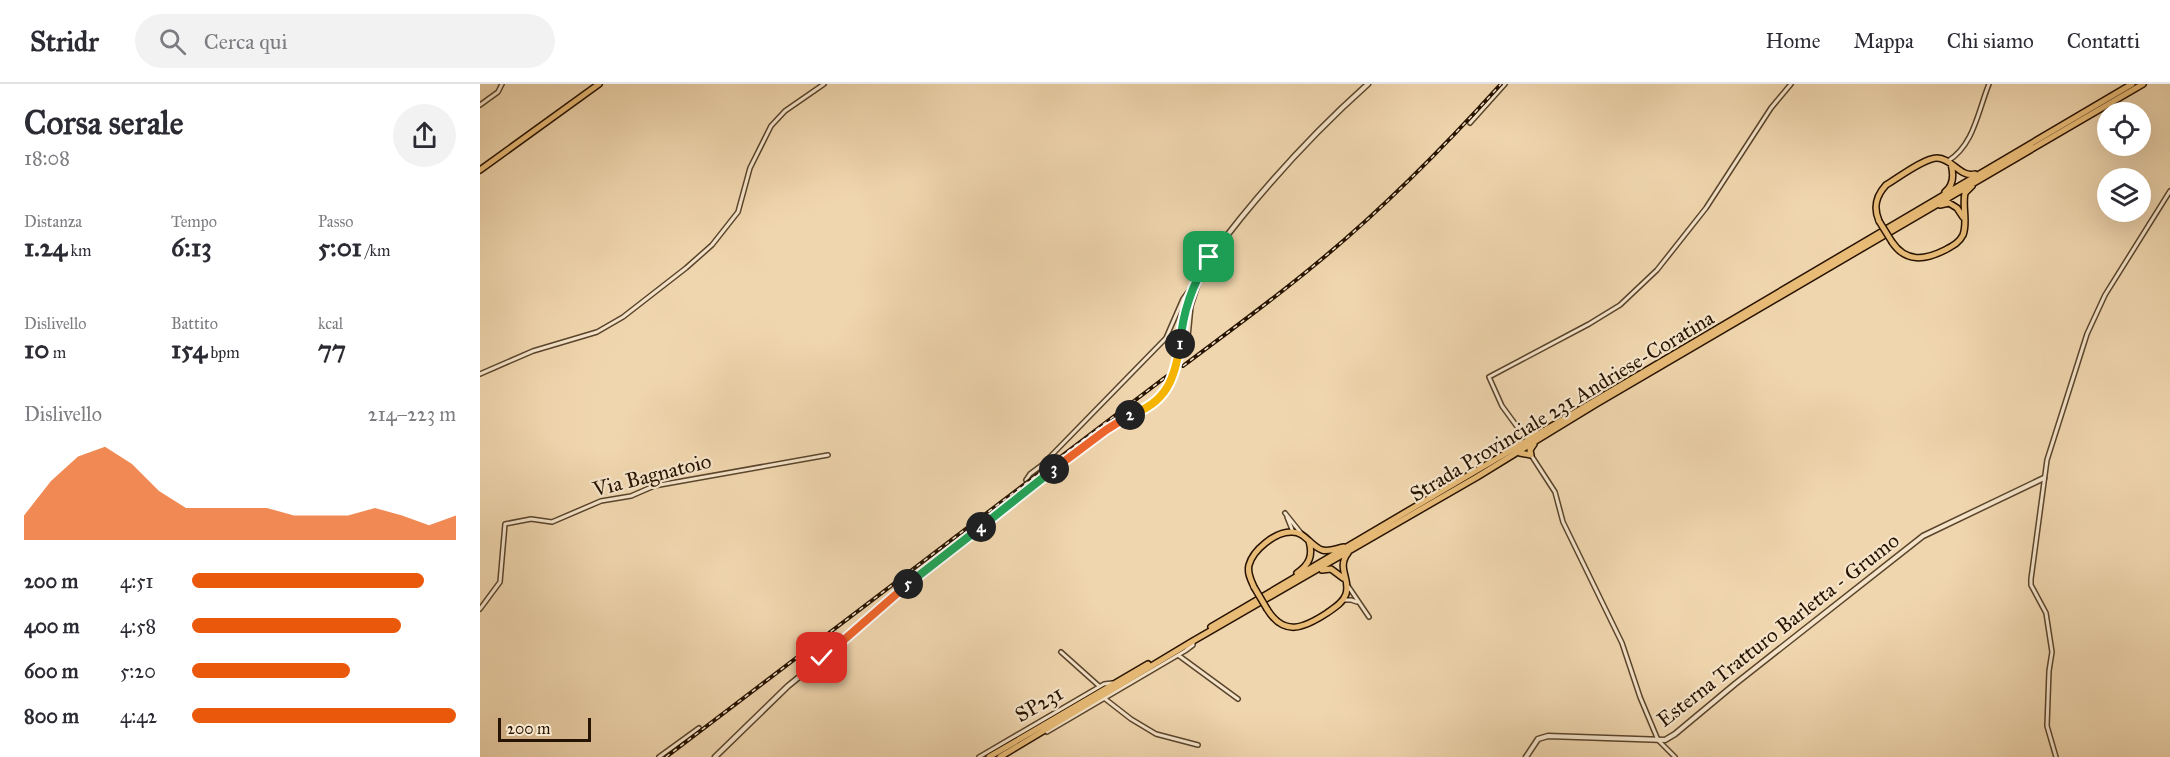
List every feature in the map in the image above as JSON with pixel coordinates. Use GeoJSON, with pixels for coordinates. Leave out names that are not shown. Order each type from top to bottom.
{"type":"FeatureCollection","features":[{"type":"Feature","properties":{"kind":"main road"},"geometry":{"type":"LineString","coordinates":[[480,170],[599,84]]}},
{"type":"Feature","properties":{"kind":"main road","name":"Strada Provinciale 231 Andriese-Coratina"},"geometry":{"type":"LineString","coordinates":[[2007,161],[2132,84]]}},
{"type":"Feature","properties":{"kind":"main road","name":"Strada Provinciale 231 Andriese-Coratina"},"geometry":{"type":"LineString","coordinates":[[1002,757],[1193,641],[1486,471],[1561,424],[1592,401],[2143,84]]}},
{"type":"Feature","properties":{"kind":"main road"},"geometry":{"type":"LineString","coordinates":[[1942,158],[1965,174],[1973,176],[2007,161],[1968,190],[1964,198],[1964,231],[1961,239],[1956,244],[1930,257],[1923,259],[1908,257],[1901,253],[1879,221],[1876,203],[1886,185],[1930,159],[1942,158]]}},
{"type":"Feature","properties":{"kind":"main road"},"geometry":{"type":"LineString","coordinates":[[1912,217],[1948,190],[1954,176],[1949,163]]}},
{"type":"Feature","properties":{"kind":"main road"},"geometry":{"type":"LineString","coordinates":[[1912,217],[1923,215],[1946,203],[1957,208],[1964,218]]}},
{"type":"Feature","properties":{"kind":"main road"},"geometry":{"type":"LineString","coordinates":[[1473,473],[1516,444],[1521,432],[1533,435],[1554,422],[1561,424]]}},
{"type":"Feature","properties":{"kind":"main road"},"geometry":{"type":"LineString","coordinates":[[1486,471],[1520,453],[1531,455],[1530,450],[1533,445],[1561,424]]}},
{"type":"Feature","properties":{"kind":"main road","name":"Strada Provinciale 231 Andriese-Coratina"},"geometry":{"type":"LineString","coordinates":[[989,757],[1473,473],[1561,424]]}},
{"type":"Feature","properties":{"kind":"main road"},"geometry":{"type":"LineString","coordinates":[[1346,548],[1342,546],[1330,551],[1321,549],[1301,533],[1293,531],[1281,534],[1263,546],[1251,559],[1249,572],[1254,587],[1276,621],[1283,625],[1301,627],[1334,609],[1346,593],[1344,560],[1348,553],[1362,544]]}},
{"type":"Feature","properties":{"kind":"main road"},"geometry":{"type":"LineString","coordinates":[[1277,588],[1308,563],[1312,551],[1308,539]]}},
{"type":"Feature","properties":{"kind":"main road"},"geometry":{"type":"LineString","coordinates":[[1315,572],[1331,569],[1346,582]]}},
{"type":"Feature","properties":{"kind":"street"},"geometry":{"type":"LineString","coordinates":[[480,105],[498,92],[502,84]]}},
{"type":"Feature","properties":{"kind":"street"},"geometry":{"type":"LineString","coordinates":[[480,374],[532,351],[597,332],[623,317],[686,268],[712,245],[738,212],[750,168],[771,126],[785,111],[824,84]]}},
{"type":"Feature","properties":{"kind":"street"},"geometry":{"type":"LineString","coordinates":[[1026,480],[1166,338],[1203,266],[1263,191],[1309,141],[1368,84]]}},
{"type":"Feature","properties":{"kind":"street"},"geometry":{"type":"LineString","coordinates":[[1470,123],[1505,84]]}},
{"type":"Feature","properties":{"kind":"street"},"geometry":{"type":"LineString","coordinates":[[1521,432],[1502,406],[1489,377],[1557,343],[1612,310],[1657,270],[1706,208],[1771,108],[1791,84]]}},
{"type":"Feature","properties":{"kind":"street"},"geometry":{"type":"LineString","coordinates":[[1949,163],[1966,146],[1989,84]]}},
{"type":"Feature","properties":{"kind":"street"},"geometry":{"type":"LineString","coordinates":[[2056,757],[2047,726],[2052,651],[2044,607],[2031,585],[2044,478],[2052,441],[2094,318],[2105,295],[2170,191]]}},
{"type":"Feature","properties":{"kind":"street"},"geometry":{"type":"LineString","coordinates":[[1182,339],[1188,337],[1191,306],[1203,266]]}},
{"type":"Feature","properties":{"kind":"street"},"geometry":{"type":"LineString","coordinates":[[715,757],[788,686],[908,585],[1035,483],[1116,423],[1147,408],[1162,394],[1175,374],[1185,300]]}},
{"type":"Feature","properties":{"kind":"street"},"geometry":{"type":"LineString","coordinates":[[1166,338],[1177,339]]}},
{"type":"Feature","properties":{"kind":"street","name":"Via Bagnatoio"},"geometry":{"type":"LineString","coordinates":[[480,609],[500,582],[505,524],[531,519],[552,522],[601,501],[631,496],[654,486],[828,454]]}},
{"type":"Feature","properties":{"kind":"street"},"geometry":{"type":"LineString","coordinates":[[1531,455],[1555,492],[1563,522],[1622,643],[1640,697],[1658,740],[1675,757]]}},
{"type":"Feature","properties":{"kind":"street","name":"Esterna Tratturo Barletta - Grumo"},"geometry":{"type":"LineString","coordinates":[[1526,757],[1538,739],[1548,735],[1665,740],[1923,536],[2044,478]]}},
{"type":"Feature","properties":{"kind":"street"},"geometry":{"type":"LineString","coordinates":[[1290,521],[1293,531]]}},
{"type":"Feature","properties":{"kind":"street"},"geometry":{"type":"LineString","coordinates":[[1290,521],[1301,533]]}},
{"type":"Feature","properties":{"kind":"street"},"geometry":{"type":"LineString","coordinates":[[1281,534],[1290,521]]}},
{"type":"Feature","properties":{"kind":"street"},"geometry":{"type":"LineString","coordinates":[[1346,582],[1369,617]]}},
{"type":"Feature","properties":{"kind":"street"},"geometry":{"type":"LineString","coordinates":[[1346,593],[1356,599]]}},
{"type":"Feature","properties":{"kind":"street"},"geometry":{"type":"LineString","coordinates":[[1343,600],[1356,599]]}},
{"type":"Feature","properties":{"kind":"street"},"geometry":{"type":"LineString","coordinates":[[1002,757],[1178,655],[1191,647],[1193,641]]}},
{"type":"Feature","properties":{"kind":"street"},"geometry":{"type":"LineString","coordinates":[[1061,652],[1100,686]]}},
{"type":"Feature","properties":{"kind":"street"},"geometry":{"type":"LineString","coordinates":[[1178,655],[1238,699]]}},
{"type":"Feature","properties":{"kind":"street","name":"SP231"},"geometry":{"type":"LineString","coordinates":[[979,757],[1100,686],[1117,682]]}},
{"type":"Feature","properties":{"kind":"street"},"geometry":{"type":"LineString","coordinates":[[1104,698],[1131,719],[1156,734],[1198,745]]}},
{"type":"Feature","properties":{"kind":"street"},"geometry":{"type":"LineString","coordinates":[[659,757],[699,728]]}},
{"type":"Feature","properties":{"kind":"railway"},"geometry":{"type":"LineString","coordinates":[[1183,366],[1284,290],[1366,221],[1435,154],[1501,84]]}},
{"type":"Feature","properties":{"kind":"railway"},"geometry":{"type":"LineString","coordinates":[[666,757],[1167,376]]}},
{"type":"Feature","properties":{"kind":"route"},"geometry":{"type":"LineString","coordinates":[[822,658],[908,585],[1035,483],[1106,430],[1154,403],[1175,374],[1185,309],[1196,278],[1209,257]]}}]}
